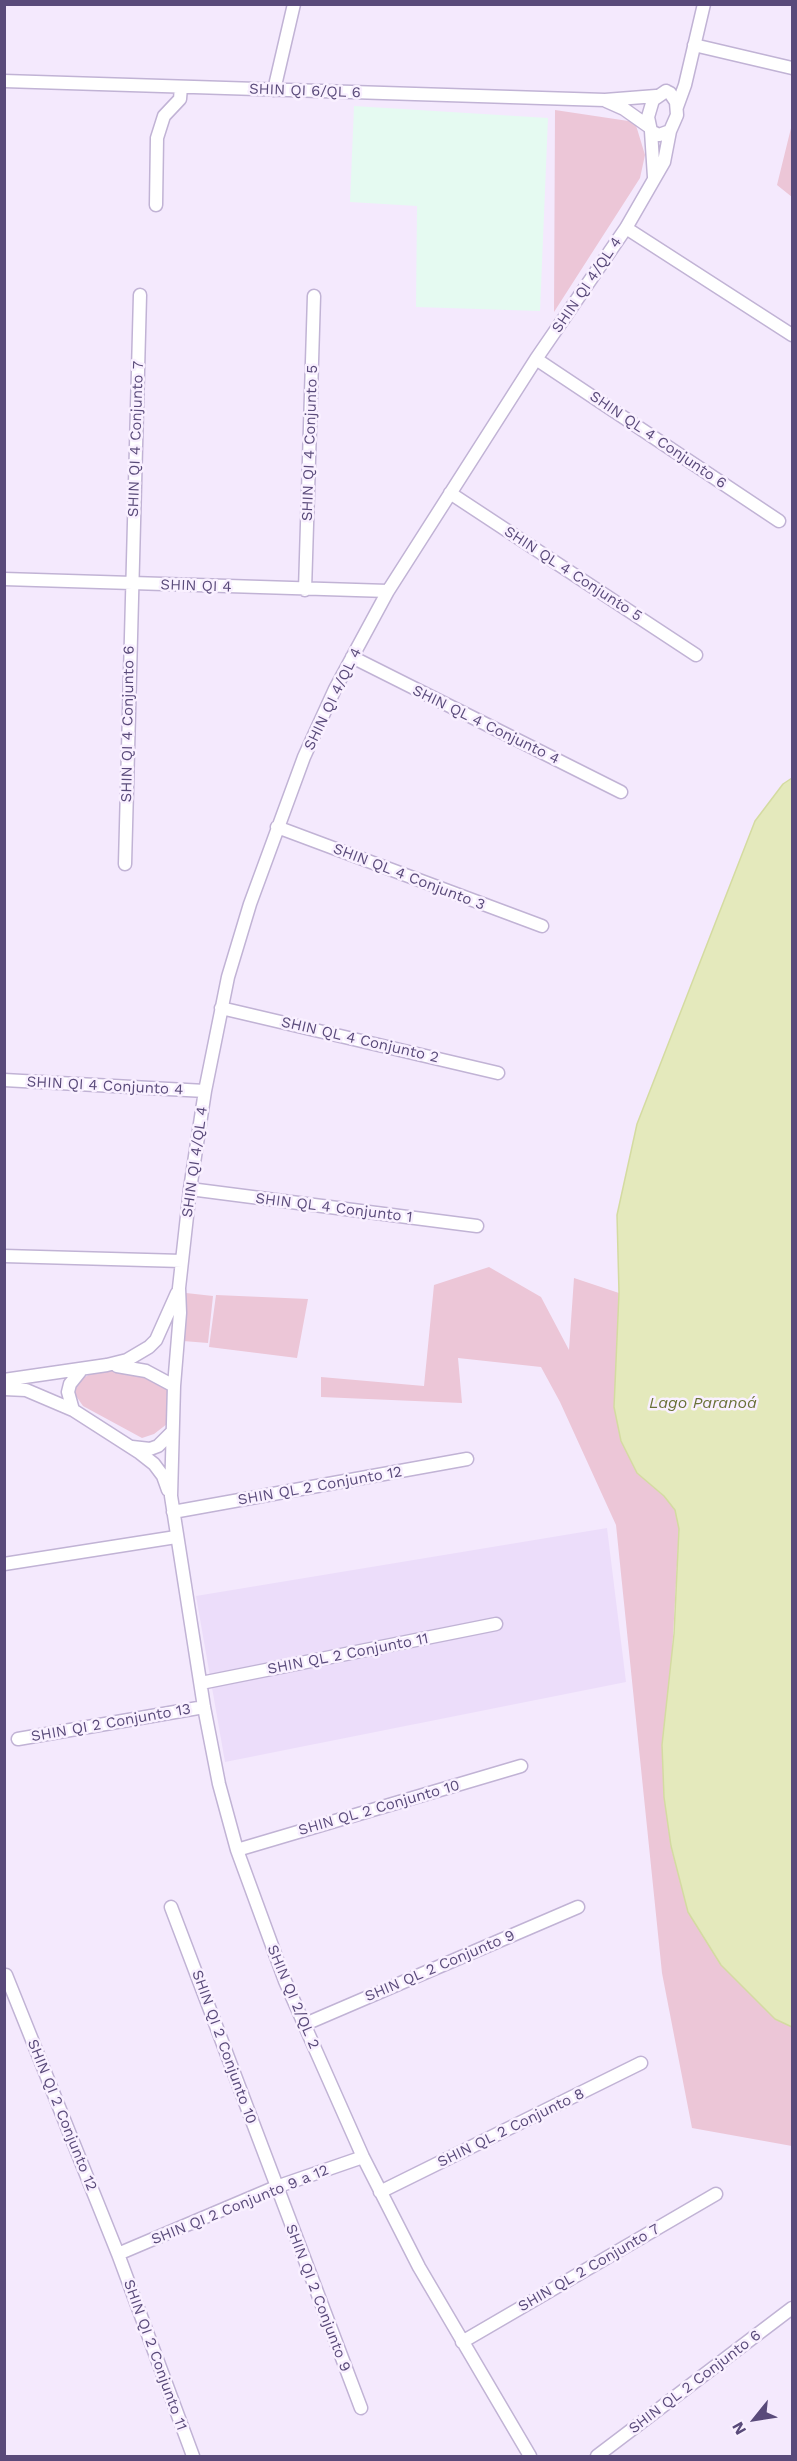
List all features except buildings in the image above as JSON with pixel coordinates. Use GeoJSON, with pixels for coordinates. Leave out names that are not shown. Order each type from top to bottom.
{"type":"FeatureCollection","features":[{"type":"Feature","properties":{"kind":"street"},"geometry":{"type":"LineString","coordinates":[[274,90],[294,4]]}},
{"type":"Feature","properties":{"kind":"street"},"geometry":{"type":"LineString","coordinates":[[650,129],[662,136],[670,131],[675,121],[704,4]]}},
{"type":"Feature","properties":{"kind":"street"},"geometry":{"type":"LineString","coordinates":[[694,45],[792,68]]}},
{"type":"Feature","properties":{"kind":"street"},"geometry":{"type":"LineString","coordinates":[[654,178],[650,108],[661,94],[687,71]]}},
{"type":"Feature","properties":{"kind":"street","name":"SHIN QI 6/QL 6"},"geometry":{"type":"LineString","coordinates":[[4,81],[605,100],[661,94]]}},
{"type":"Feature","properties":{"kind":"street"},"geometry":{"type":"LineString","coordinates":[[156,205],[157,138],[164,116],[180,99],[181,87]]}},
{"type":"Feature","properties":{"kind":"street"},"geometry":{"type":"LineString","coordinates":[[661,94],[673,96],[677,107]]}},
{"type":"Feature","properties":{"kind":"street","name":"SHIN QI 6/QL 6"},"geometry":{"type":"LineString","coordinates":[[605,100],[624,109],[650,129]]}},
{"type":"Feature","properties":{"kind":"street","name":"SHIN QI 4/QL 4"},"geometry":{"type":"LineString","coordinates":[[172,1432],[180,1313],[179,1288],[190,1189],[205,1091],[221,1008],[238,942],[277,827],[311,742],[352,657],[388,591],[536,359],[626,228],[666,155],[670,131]]}},
{"type":"Feature","properties":{"kind":"street"},"geometry":{"type":"LineString","coordinates":[[626,228],[792,335]]}},
{"type":"Feature","properties":{"kind":"street","name":"SHIN QI 4 Conjunto 7"},"geometry":{"type":"LineString","coordinates":[[132,584],[140,295]]}},
{"type":"Feature","properties":{"kind":"street","name":"SHIN QI 4 Conjunto 5"},"geometry":{"type":"LineString","coordinates":[[305,590],[314,296]]}},
{"type":"Feature","properties":{"kind":"street","name":"SHIN QL 4 Conjunto 6"},"geometry":{"type":"LineString","coordinates":[[536,359],[779,521]]}},
{"type":"Feature","properties":{"kind":"street","name":"SHIN QL 4 Conjunto 5"},"geometry":{"type":"LineString","coordinates":[[450,493],[696,655]]}},
{"type":"Feature","properties":{"kind":"street","name":"SHIN QI 4"},"geometry":{"type":"LineString","coordinates":[[4,579],[388,591]]}},
{"type":"Feature","properties":{"kind":"street","name":"SHIN QI 4 Conjunto 6"},"geometry":{"type":"LineString","coordinates":[[125,864],[132,584]]}},
{"type":"Feature","properties":{"kind":"street","name":"SHIN QL 4 Conjunto 4"},"geometry":{"type":"LineString","coordinates":[[352,657],[621,792]]}},
{"type":"Feature","properties":{"kind":"street","name":"SHIN QL 4 Conjunto 3"},"geometry":{"type":"LineString","coordinates":[[277,827],[542,926]]}},
{"type":"Feature","properties":{"kind":"street","name":"SHIN QL 4 Conjunto 2"},"geometry":{"type":"LineString","coordinates":[[221,1008],[498,1073]]}},
{"type":"Feature","properties":{"kind":"street","name":"SHIN QI 4 Conjunto 4"},"geometry":{"type":"LineString","coordinates":[[4,1080],[205,1091]]}},
{"type":"Feature","properties":{"kind":"street","name":"SHIN QL 4 Conjunto 1"},"geometry":{"type":"LineString","coordinates":[[190,1189],[477,1226]]}},
{"type":"Feature","properties":{"kind":"street"},"geometry":{"type":"LineString","coordinates":[[4,1256],[182,1261]]}},
{"type":"Feature","properties":{"kind":"street","name":"SHIN QI 4/QL 4"},"geometry":{"type":"LineString","coordinates":[[4,1380],[107,1365],[136,1355],[156,1340],[179,1288]]}},
{"type":"Feature","properties":{"kind":"street"},"geometry":{"type":"LineString","coordinates":[[107,1365],[136,1368],[174,1386]]}},
{"type":"Feature","properties":{"kind":"street"},"geometry":{"type":"LineString","coordinates":[[73,1410],[68,1392],[70,1384],[82,1369]]}},
{"type":"Feature","properties":{"kind":"street"},"geometry":{"type":"LineString","coordinates":[[4,1389],[26,1390],[73,1410],[128,1446],[150,1449],[164,1443],[172,1432]]}},
{"type":"Feature","properties":{"kind":"street","name":"SHIN QI 2/QL 2"},"geometry":{"type":"LineString","coordinates":[[172,1432],[172,1512],[204,1707],[219,1784],[237,1850],[270,1944],[303,2025],[363,2157],[419,2267],[530,2457]]}},
{"type":"Feature","properties":{"kind":"street","name":"SHIN QI 2/QL 2"},"geometry":{"type":"LineString","coordinates":[[128,1446],[159,1470],[171,1496]]}},
{"type":"Feature","properties":{"kind":"street","name":"SHIN QL 2 Conjunto 12"},"geometry":{"type":"LineString","coordinates":[[172,1512],[467,1459]]}},
{"type":"Feature","properties":{"kind":"street"},"geometry":{"type":"LineString","coordinates":[[4,1564],[176,1537]]}},
{"type":"Feature","properties":{"kind":"street","name":"SHIN QL 2 Conjunto 11"},"geometry":{"type":"LineString","coordinates":[[201,1683],[496,1624]]}},
{"type":"Feature","properties":{"kind":"street","name":"SHIN QI 2 Conjunto 13"},"geometry":{"type":"LineString","coordinates":[[18,1740],[204,1707]]}},
{"type":"Feature","properties":{"kind":"street","name":"SHIN QL 2 Conjunto 10"},"geometry":{"type":"LineString","coordinates":[[237,1850],[521,1766]]}},
{"type":"Feature","properties":{"kind":"street","name":"SHIN QI 2 Conjunto 10"},"geometry":{"type":"LineString","coordinates":[[171,1907],[276,2187]]}},
{"type":"Feature","properties":{"kind":"street","name":"SHIN QL 2 Conjunto 9"},"geometry":{"type":"LineString","coordinates":[[303,2025],[578,1907]]}},
{"type":"Feature","properties":{"kind":"street","name":"SHIN QI 2 Conjunto 12"},"geometry":{"type":"LineString","coordinates":[[6,1975],[118,2254]]}},
{"type":"Feature","properties":{"kind":"street","name":"SHIN QL 2 Conjunto 8"},"geometry":{"type":"LineString","coordinates":[[380,2192],[641,2063]]}},
{"type":"Feature","properties":{"kind":"street","name":"SHIN QI 2 Conjunto 9 a 12"},"geometry":{"type":"LineString","coordinates":[[118,2254],[276,2187],[363,2157]]}},
{"type":"Feature","properties":{"kind":"street","name":"SHIN QI 2 Conjunto 9"},"geometry":{"type":"LineString","coordinates":[[276,2187],[361,2408]]}},
{"type":"Feature","properties":{"kind":"street","name":"SHIN QL 2 Conjunto 7"},"geometry":{"type":"LineString","coordinates":[[462,2342],[716,2194]]}},
{"type":"Feature","properties":{"kind":"street","name":"SHIN QI 2 Conjunto 11"},"geometry":{"type":"LineString","coordinates":[[118,2254],[193,2457]]}},
{"type":"Feature","properties":{"kind":"street","name":"SHIN QL 2 Conjunto 6"},"geometry":{"type":"LineString","coordinates":[[597,2457],[792,2307]]}},
{"type":"Feature","properties":{"kind":"shaded area"},"geometry":{"type":"Polygon","coordinates":[[[354,106],[548,118],[540,311],[416,307],[417,206],[350,202],[354,106]]]}},
{"type":"Feature","properties":{"kind":"shaded area"},"geometry":{"type":"Polygon","coordinates":[[[555,110],[635,122],[645,155],[640,178],[554,312],[555,110]]]}},
{"type":"Feature","properties":{"kind":"shaded area"},"geometry":{"type":"Polygon","coordinates":[[[792,124],[792,197],[777,185],[792,124]]]}},
{"type":"Feature","properties":{"kind":"shaded area"},"geometry":{"type":"Polygon","coordinates":[[[489,1267],[541,1297],[569,1350],[574,1278],[619,1293],[614,1407],[621,1441],[637,1473],[664,1496],[675,1510],[679,1529],[664,1797],[671,1847],[688,1912],[775,2019],[792,2027],[792,2146],[692,2128],[662,1973],[616,1525],[560,1402],[541,1367],[458,1358],[462,1403],[321,1397],[321,1377],[424,1386],[434,1285],[489,1267]]]}},
{"type":"Feature","properties":{"kind":"shaded area"},"geometry":{"type":"Polygon","coordinates":[[[186,1293],[213,1296],[208,1343],[183,1341],[186,1293]]]}},
{"type":"Feature","properties":{"kind":"shaded area"},"geometry":{"type":"Polygon","coordinates":[[[216,1295],[308,1299],[297,1358],[209,1347],[216,1295]]]}},
{"type":"Feature","properties":{"kind":"shaded area"},"geometry":{"type":"Polygon","coordinates":[[[116,1370],[154,1378],[167,1390],[167,1424],[154,1434],[142,1438],[83,1406],[74,1393],[76,1382],[92,1373],[116,1370]]]}},
{"type":"Feature","properties":{"kind":"shaded area"},"geometry":{"type":"Polygon","coordinates":[[[607,1528],[626,1682],[225,1762],[196,1596],[607,1528]]]}},
{"type":"Feature","properties":{"kind":"water","name":"Lago Paranoá"},"geometry":{"type":"Polygon","coordinates":[[[792,778],[792,2027],[775,2019],[721,1965],[688,1912],[671,1846],[664,1797],[662,1745],[674,1634],[679,1529],[675,1510],[664,1496],[637,1473],[621,1441],[614,1407],[619,1293],[617,1215],[637,1124],[755,821],[783,784],[792,778]]]}}]}
